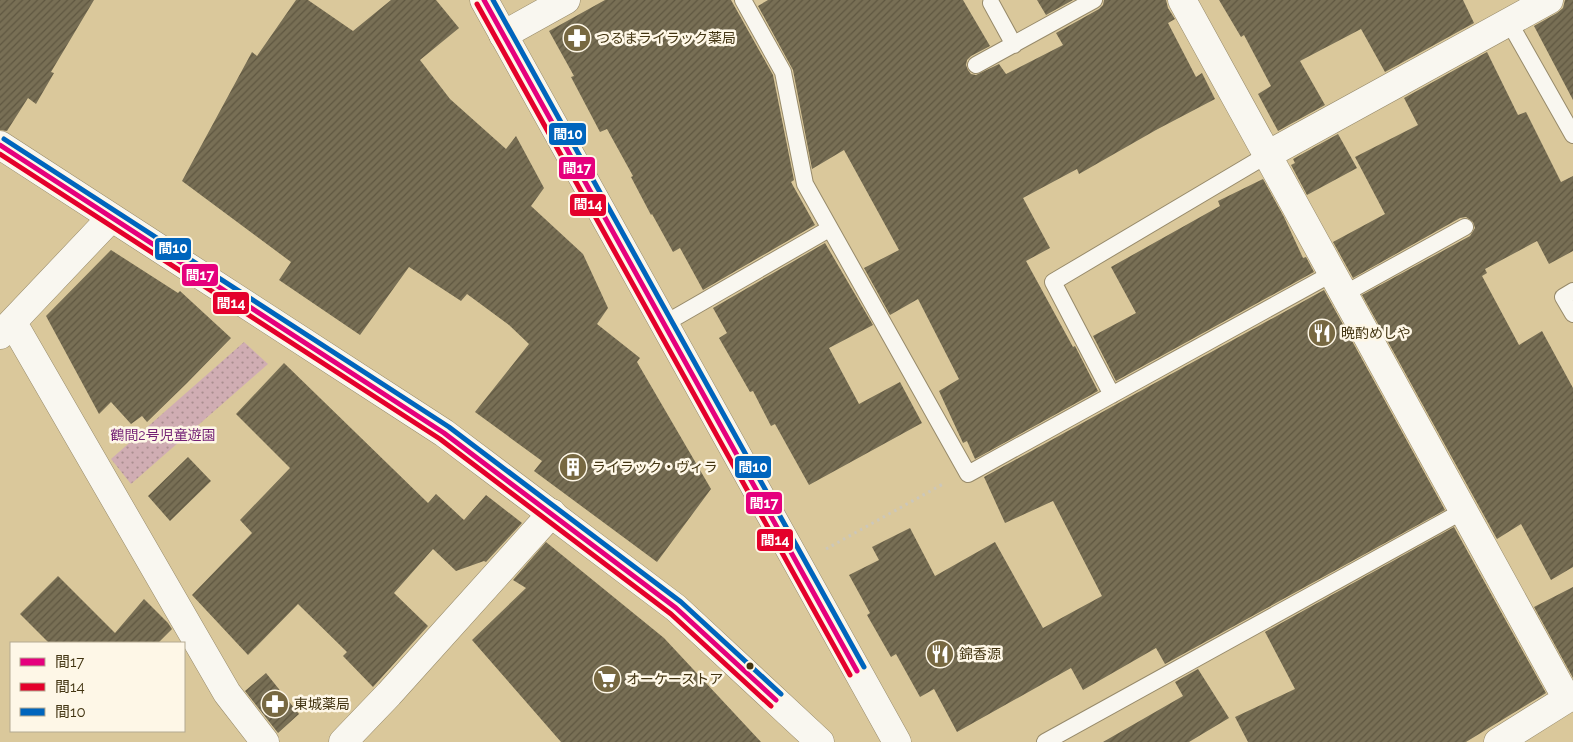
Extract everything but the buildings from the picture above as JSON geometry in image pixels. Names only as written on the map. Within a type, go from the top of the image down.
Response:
[{"type":"street","points":[[484,0],[897,742]]},
{"type":"street","points":[[503,35],[566,0]]},
{"type":"street","points":[[1182,0],[1463,511],[1570,697],[1498,742]]},
{"type":"street","points":[[1267,155],[1549,0]]},
{"type":"street","points":[[0,145],[444,433],[676,608],[820,742]]},
{"type":"street","points":[[111,218],[7,329],[227,693],[265,742]]},
{"type":"street","points":[[344,742],[552,513]]},
{"type":"lane","points":[[743,0],[783,72],[806,184],[829,229],[968,474],[1112,394],[1339,284],[1465,227]]},
{"type":"lane","points":[[976,65],[1094,0]]},
{"type":"lane","points":[[991,3],[1014,45]]},
{"type":"lane","points":[[1508,22],[1573,136]]},
{"type":"lane","points":[[1112,394],[1053,282],[1267,155]]},
{"type":"lane","points":[[664,324],[829,229]]},
{"type":"lane","points":[[1573,291],[1563,297],[1573,314]]},
{"type":"lane","points":[[1045,742],[1463,511]]},
{"type":"path","points":[[821,551],[960,475],[968,474]]},
{"type":"green space","name":"鶴間2号児童遊園","points":[[244,342],[268,364],[131,484],[111,459]]},
{"type":"transit line","name":"間17","points":[[484,0],[857,671]]},
{"type":"transit line","name":"間10","points":[[493,0],[864,667]]},
{"type":"transit line","name":"間14","points":[[477,4],[850,675]]},
{"type":"transit line","name":"間10","points":[[4,139],[449,427],[681,602],[781,694]]},
{"type":"transit line","name":"間17","points":[[0,145],[444,433],[676,608],[776,700]]},
{"type":"transit line","name":"間14","points":[[0,154],[440,439],[671,614],[771,706]]},
{"type":"place","name":"つるまライラック薬局","points":[[577,38]]},
{"type":"place","name":"晩酌めしや","points":[[1322,333]]},
{"type":"place","name":"ライラック・ヴィラ","points":[[573,467]]},
{"type":"place","name":"錦香源","points":[[940,654]]},
{"type":"place","name":"オーケーストア","points":[[607,679]]},
{"type":"place","name":"東城薬局","points":[[275,704]]}]
